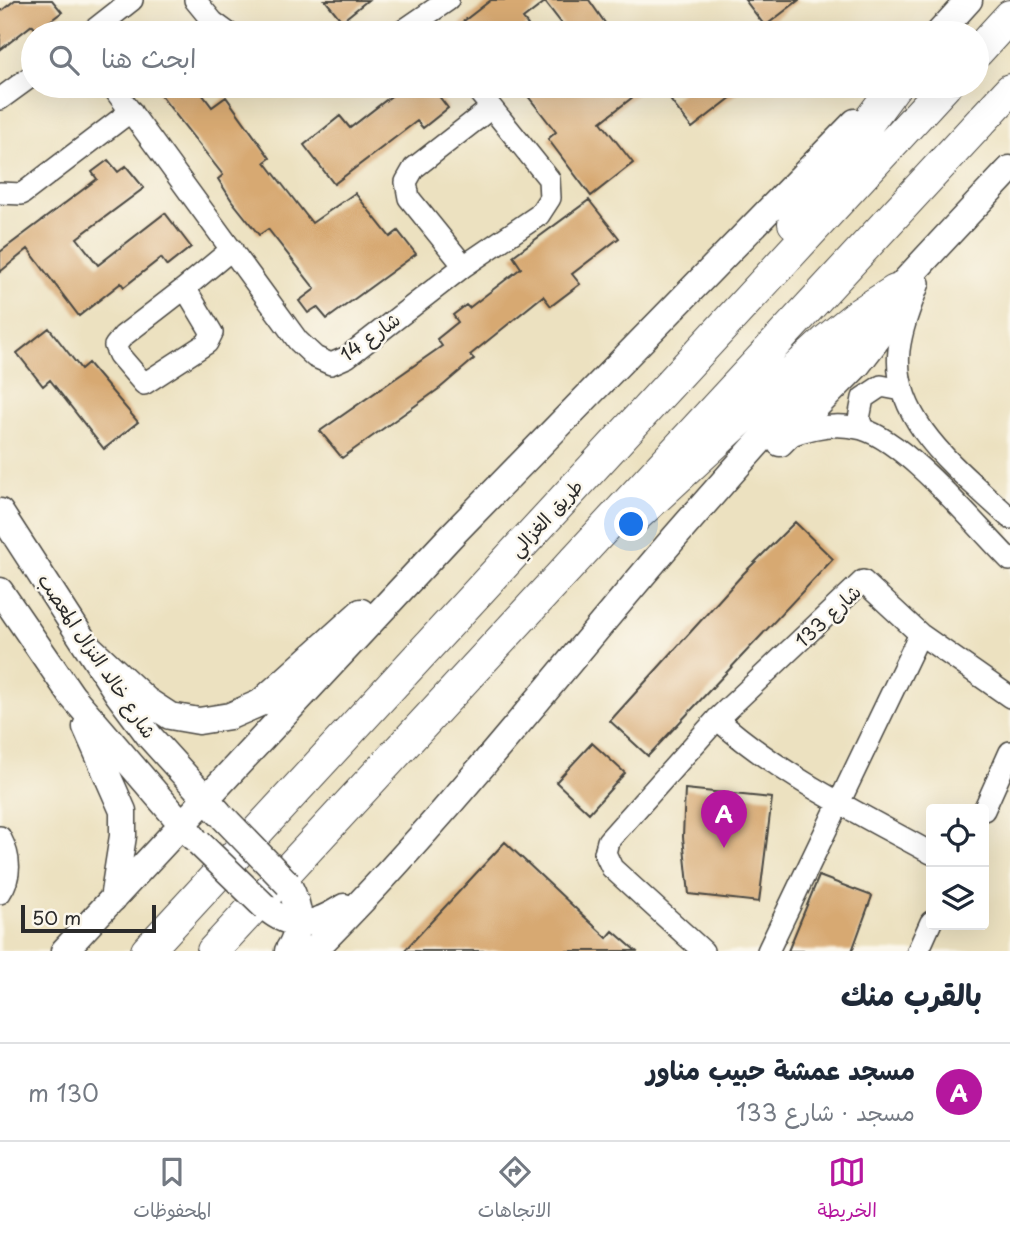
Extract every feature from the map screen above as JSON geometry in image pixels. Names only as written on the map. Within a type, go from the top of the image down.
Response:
[{"type":"highway","points":[[989,39],[1010,16]]},
{"type":"highway","points":[[213,951],[1010,90]]},
{"type":"highway","points":[[669,383],[792,227],[884,98]]},
{"type":"highway","name":"طريق الغزالي","points":[[147,951],[934,98]]},
{"type":"highway","points":[[523,614],[684,475],[827,340],[859,314],[907,287]]},
{"type":"main road","points":[[950,21],[969,0]]},
{"type":"main road","points":[[64,951],[113,899],[216,809],[451,536],[881,98]]},
{"type":"main road","points":[[677,536],[787,437],[858,364],[907,287],[950,231],[1010,169]]},
{"type":"main road","points":[[313,951],[385,878],[677,536],[907,287]]},
{"type":"main road","name":"شارع خالد النزال المعصب","points":[[0,512],[150,737],[288,884],[300,911],[300,925],[275,916],[190,834],[72,696],[0,591]]},
{"type":"main road","points":[[90,648],[148,701],[170,716],[199,721],[230,716],[260,703],[306,658],[451,536]]},
{"type":"main road","points":[[72,696],[123,811],[124,836],[113,899]]},
{"type":"main road","points":[[288,951],[300,925],[328,918],[385,878]]},
{"type":"street","points":[[105,21],[132,0]]},
{"type":"street","points":[[195,0],[212,21]]},
{"type":"street","points":[[433,21],[448,0]]},
{"type":"street","points":[[0,99],[21,84]]},
{"type":"street","name":"شارع 14","points":[[121,98],[298,341],[315,357],[331,364],[348,357],[464,266],[539,215],[550,198],[549,179],[483,98]]},
{"type":"street","points":[[464,266],[409,198],[406,183],[414,168],[491,108]]},
{"type":"street","points":[[0,193],[22,194],[131,111]]},
{"type":"street","points":[[185,288],[212,333],[206,343],[144,384],[118,355],[115,346],[232,249]]},
{"type":"street","points":[[907,287],[899,371],[902,390],[926,435],[1010,518]]},
{"type":"street","points":[[863,429],[859,419],[863,398],[881,386],[902,390]]},
{"type":"street","points":[[787,437],[824,426],[863,429],[905,456],[1010,560]]},
{"type":"street","name":"شارع 133","points":[[703,951],[612,868],[605,853],[608,841],[717,719],[863,581],[920,634],[1010,697]]},
{"type":"street","points":[[768,951],[920,634]]},
{"type":"street","points":[[717,719],[745,744],[840,804],[926,850]]},
{"type":"street","points":[[987,804],[1010,752]]},
{"type":"street","points":[[0,836],[9,867],[7,883],[0,893]]},
{"type":"street","points":[[918,951],[927,930]]},
{"type":"building","points":[[15,0],[52,0],[62,12],[50,21],[21,21],[21,34],[0,50],[0,12]]},
{"type":"building","points":[[325,0],[368,0],[342,21]]},
{"type":"building","points":[[491,0],[589,0],[604,21],[560,21],[545,2],[523,19],[525,21],[464,21]]},
{"type":"building","points":[[745,0],[799,0],[772,21],[761,21]]},
{"type":"building","points":[[163,98],[205,98],[212,107],[227,98],[270,158],[265,162],[312,223],[355,193],[390,237],[398,231],[416,254],[327,319],[317,307],[308,313],[299,301],[315,289],[268,229],[259,235],[218,179],[223,175]]},
{"type":"building","points":[[389,98],[440,98],[448,108],[423,128],[417,121],[334,184],[304,145],[340,116],[350,128]]},
{"type":"building","points":[[529,98],[632,98],[601,122],[633,163],[591,196],[548,139],[556,132]]},
{"type":"building","points":[[675,98],[731,98],[692,128],[671,101]]},
{"type":"building","points":[[108,160],[118,172],[126,166],[144,188],[77,238],[98,265],[165,213],[191,247],[167,266],[161,258],[124,287],[121,283],[79,316],[28,249],[0,272],[0,252],[97,179],[92,172]]},
{"type":"building","points":[[589,200],[619,238],[572,274],[580,284],[551,306],[543,296],[470,355],[474,359],[440,388],[342,458],[320,431],[442,346],[437,339],[458,322],[453,315],[466,305],[469,308],[521,268],[513,256]]},
{"type":"building","points":[[49,328],[81,369],[88,363],[138,422],[104,449],[50,380],[43,386],[17,353]]},
{"type":"building","points":[[795,522],[833,559],[648,756],[610,721],[743,574]]},
{"type":"building","points":[[592,743],[625,773],[589,813],[556,782]]},
{"type":"building","points":[[685,789],[772,798],[759,902],[689,894],[683,837]]},
{"type":"building","points":[[505,842],[607,938],[613,931],[636,951],[404,951]]},
{"type":"building","points":[[819,876],[872,896],[852,951],[788,951]]},
{"type":"place","name":"مسجد عمشة حبيب مناور","points":[[724,848]]}]
